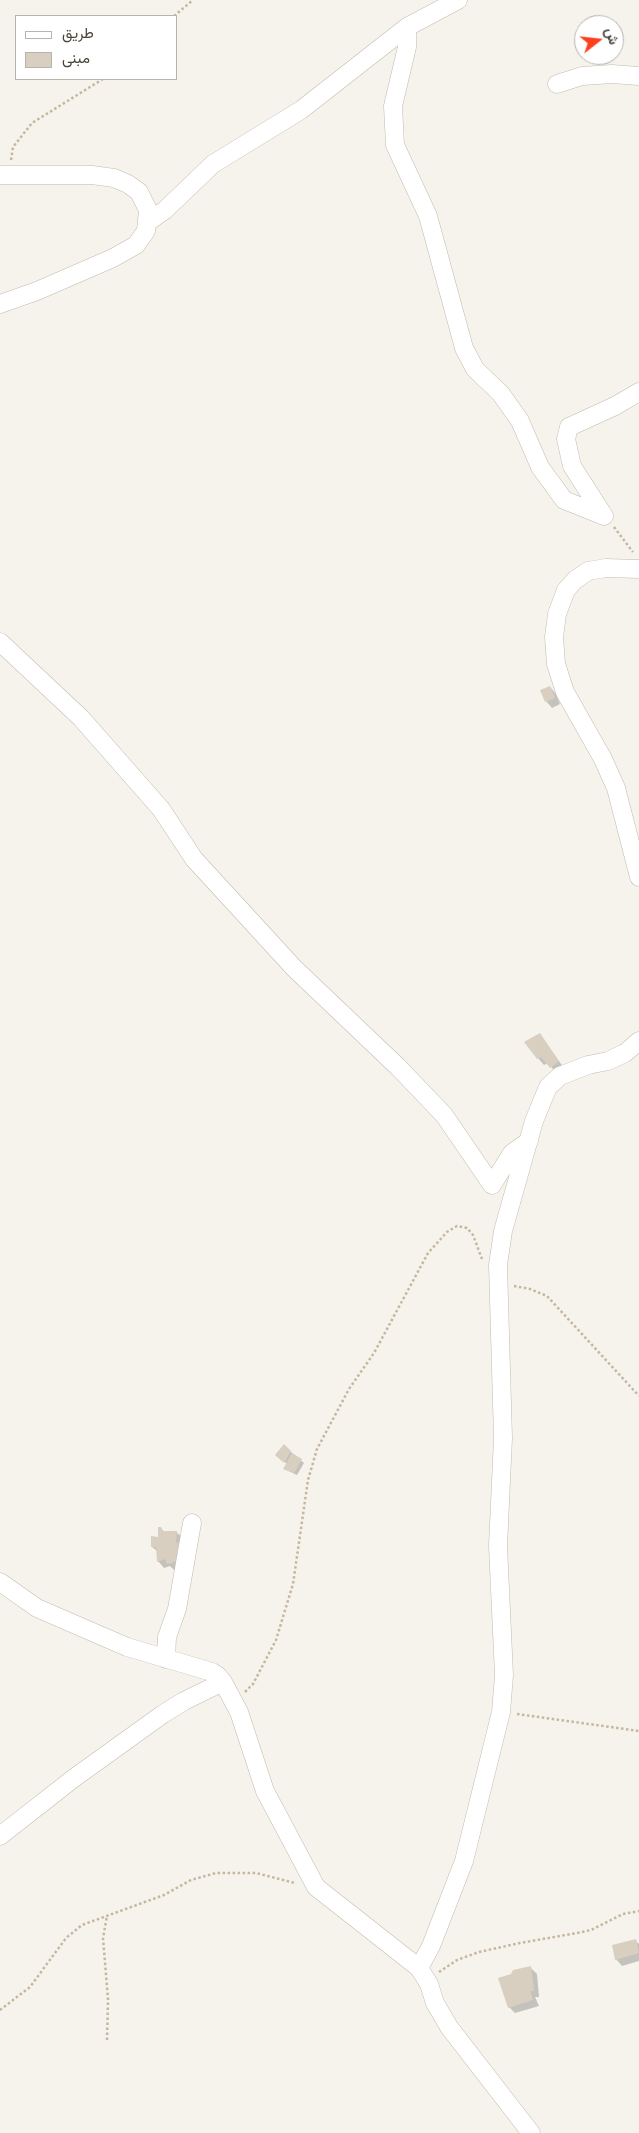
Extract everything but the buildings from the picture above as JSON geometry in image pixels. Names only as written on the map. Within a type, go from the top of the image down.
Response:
[{"type":"street","points":[[148,222],[165,210],[213,164],[301,110],[407,27],[458,0]]},
{"type":"street","points":[[407,27],[407,47],[393,106],[395,145],[428,216],[464,348],[475,368],[500,394],[520,421],[540,467],[564,500],[604,516]]},
{"type":"street","points":[[557,84],[582,76],[612,74],[639,76]]},
{"type":"street","points":[[0,304],[37,291],[113,258],[136,245],[146,231],[148,222],[148,210],[139,192],[128,184],[114,178],[92,175],[4,174]]},
{"type":"street","points":[[604,516],[572,466],[566,439],[569,427],[615,406],[639,392]]},
{"type":"street","points":[[637,562],[588,571],[574,580],[566,590],[557,614],[554,638],[556,664],[565,692],[603,759],[616,788],[639,876]]},
{"type":"street","points":[[0,642],[81,718],[161,809],[194,860],[294,968],[398,1067],[444,1116],[492,1186],[512,1154],[529,1141]]},
{"type":"street","points":[[419,1968],[431,1946],[464,1861],[501,1712],[504,1675],[498,1546],[502,1446],[498,1265],[503,1231],[544,1095],[553,1081],[571,1071],[608,1061],[625,1052],[639,1041]]},
{"type":"street","points":[[166,1659],[167,1637],[177,1609],[192,1523]]},
{"type":"street","points":[[0,1582],[38,1608],[127,1647],[212,1672],[223,1682],[235,1702],[265,1791],[316,1887],[419,1968],[429,1984],[435,2003],[449,2027],[531,2133]]},
{"type":"street","points":[[0,1836],[74,1778],[163,1714],[184,1701],[223,1682]]},
{"type":"path","points":[[175,15],[193,0]]},
{"type":"path","points":[[4,174],[13,147],[32,123],[101,80]]},
{"type":"path","points":[[604,516],[637,562]]},
{"type":"path","points":[[235,1702],[253,1684],[276,1640],[293,1584],[308,1480],[317,1449],[349,1388],[374,1353],[428,1253],[447,1232],[458,1226],[467,1228],[473,1235],[483,1261]]},
{"type":"path","points":[[499,1284],[530,1289],[547,1296],[639,1396]]},
{"type":"path","points":[[501,1712],[559,1718],[639,1731]]},
{"type":"path","points":[[0,2010],[30,1987],[66,1938],[82,1925],[164,1895],[191,1880],[216,1873],[256,1873],[316,1887]]},
{"type":"path","points":[[429,1984],[441,1970],[457,1960],[499,1947],[591,1930],[624,1914],[639,1911]]},
{"type":"path","points":[[107,1916],[103,1938],[108,1999],[107,2040]]}]
